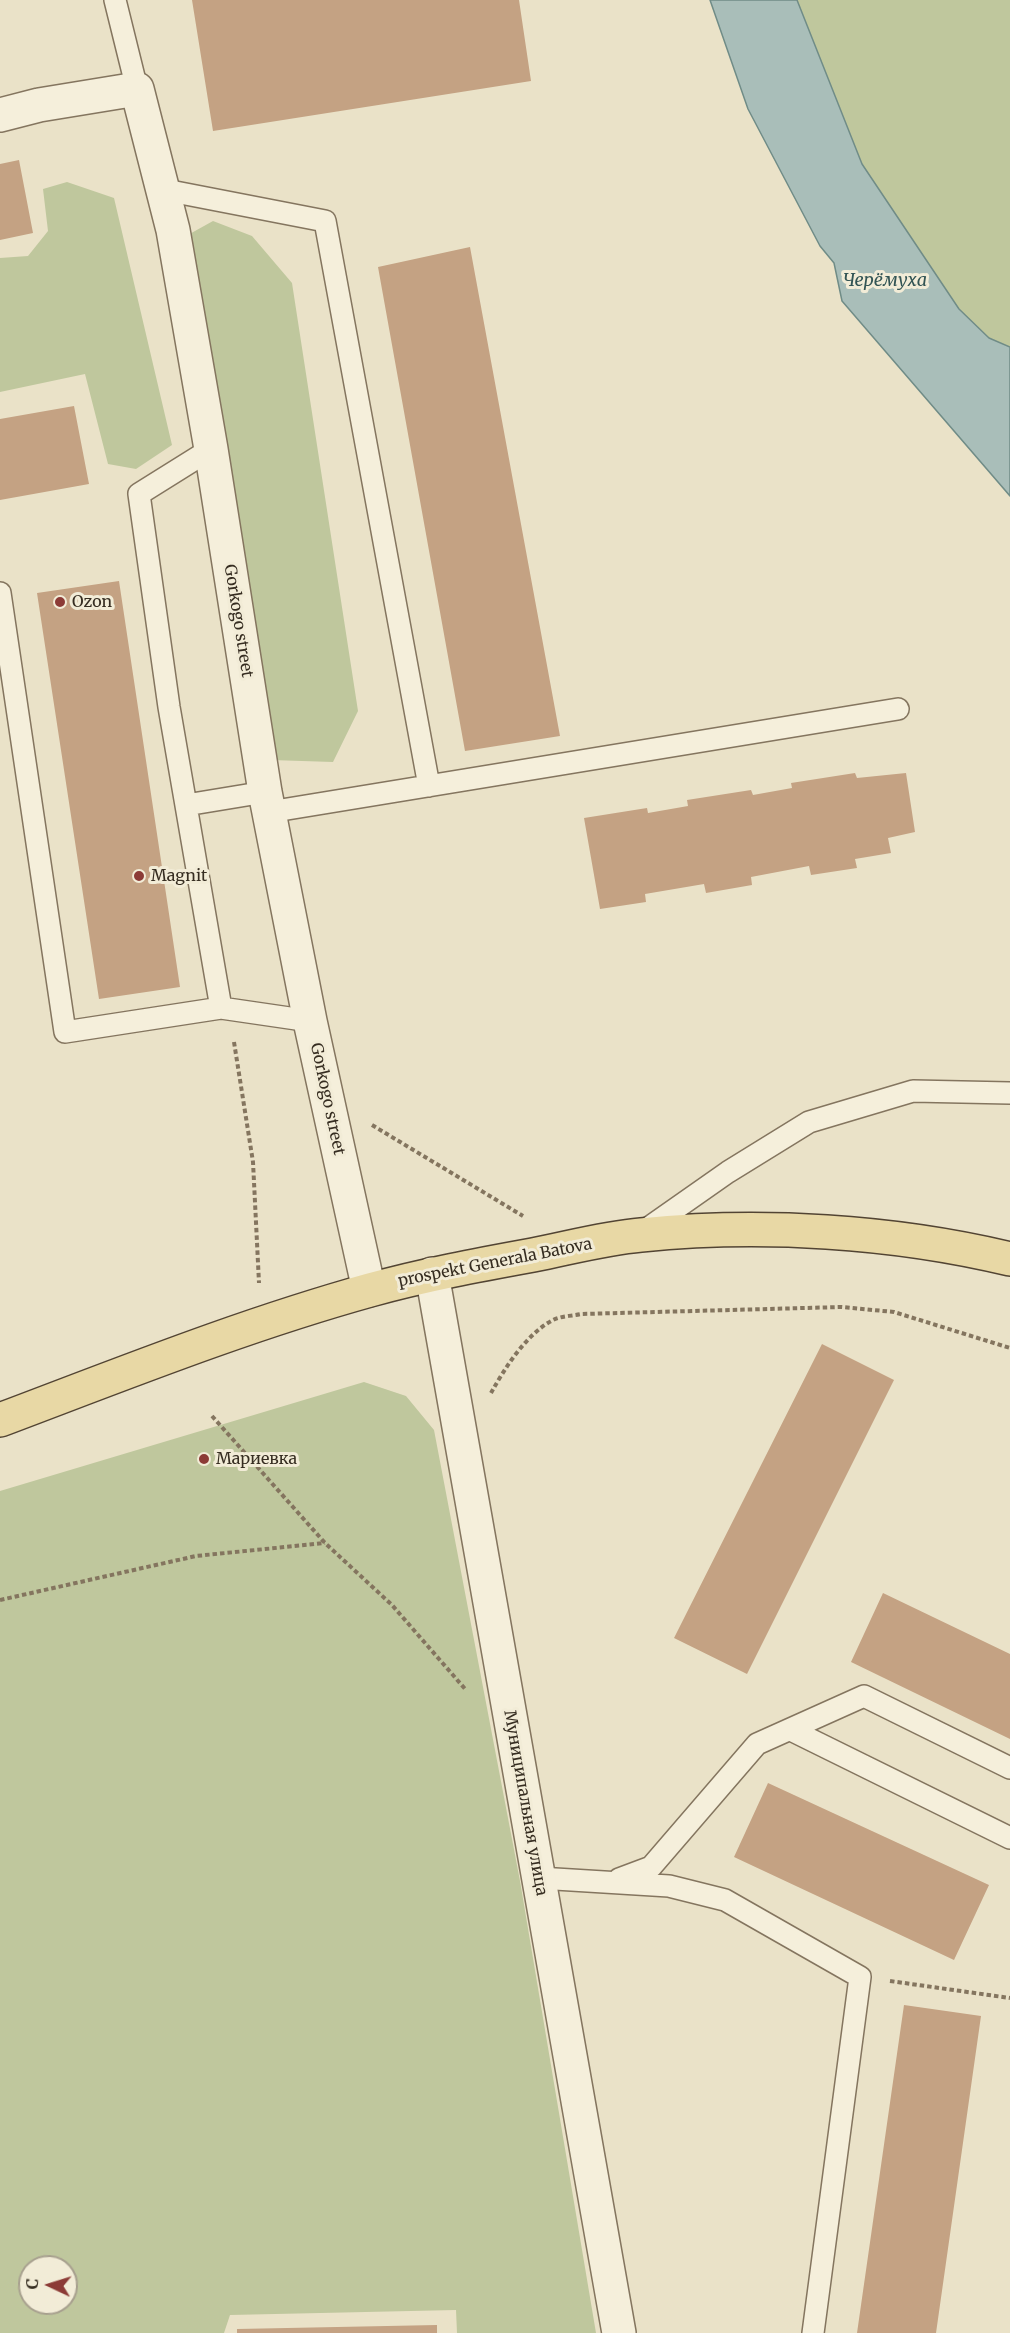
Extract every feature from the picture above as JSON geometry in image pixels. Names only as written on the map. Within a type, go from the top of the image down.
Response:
[{"type":"main road","name":"prospekt Generala Batova","points":[[0,1420],[265,1323],[369,1290],[432,1274],[639,1235],[723,1229],[893,1237],[1010,1258]]},
{"type":"street","points":[[0,115],[48,103],[137,89]]},
{"type":"street","name":"Gorkogo street","points":[[137,89],[165,190],[211,449],[267,802],[310,1021],[369,1290]]},
{"type":"street","name":"Муниципальная улица","points":[[432,1274],[619,2333]]},
{"type":"lane","points":[[115,0],[137,89]]},
{"type":"lane","points":[[165,190],[325,220],[429,786]]},
{"type":"lane","points":[[211,449],[139,494],[186,805],[225,1009]]},
{"type":"lane","points":[[0,593],[65,1032],[225,1009],[310,1021]]},
{"type":"lane","points":[[186,805],[267,802],[429,786],[898,709]]},
{"type":"lane","points":[[639,1235],[728,1172],[809,1122],[913,1091],[1010,1093]]},
{"type":"lane","points":[[610,1882],[651,1867],[757,1744],[864,1696],[1010,1768]]},
{"type":"lane","points":[[791,1730],[1010,1838]]},
{"type":"lane","points":[[539,1878],[669,1886],[725,1900],[860,1977],[813,2333]]},
{"type":"path","points":[[225,1009],[253,1162],[261,1283],[251,1287]]},
{"type":"path","points":[[326,1097],[523,1216]]},
{"type":"path","points":[[490,1394],[501,1375],[537,1333],[553,1320],[581,1314],[842,1307],[894,1312],[1010,1348]]},
{"type":"path","points":[[212,1416],[325,1543],[392,1605],[469,1694]]},
{"type":"path","points":[[0,1600],[196,1556],[325,1543]]},
{"type":"path","points":[[860,1977],[1010,1998]]},
{"type":"green space","points":[[797,0],[1010,0],[1010,347],[989,338],[959,309],[862,164]]},
{"type":"green space","points":[[67,182],[114,198],[172,445],[136,469],[108,464],[85,374],[0,392],[0,258],[28,256],[48,231],[43,189]]},
{"type":"green space","points":[[213,221],[252,236],[292,283],[358,711],[333,762],[271,760],[186,236]]},
{"type":"green space","points":[[364,1382],[406,1396],[434,1430],[520,1881],[596,2333],[457,2333],[456,2310],[230,2315],[224,2333],[0,2333],[0,1491]]},
{"type":"water","name":"Черёмуха","points":[[710,0],[797,0],[862,164],[959,309],[989,338],[1010,347],[1010,496],[842,301],[834,263],[820,246],[748,109]]},
{"type":"building","points":[[192,0],[519,0],[531,81],[213,131]]},
{"type":"building","points":[[19,160],[33,233],[0,240],[0,164]]},
{"type":"building","points":[[470,247],[560,736],[465,751],[378,267]]},
{"type":"building","points":[[74,406],[89,484],[0,500],[0,419]]},
{"type":"building","points":[[119,581],[180,987],[99,999],[37,593]]},
{"type":"building","points":[[855,773],[857,778],[906,773],[915,832],[888,838],[891,853],[855,859],[857,868],[811,875],[809,866],[751,877],[752,885],[706,893],[704,884],[645,894],[646,902],[600,909],[584,818],[647,808],[648,813],[688,806],[687,800],[751,790],[753,795],[792,788],[791,783]]},
{"type":"building","points":[[822,1344],[894,1380],[747,1674],[674,1638]]},
{"type":"building","points":[[883,1593],[1010,1654],[1010,1739],[851,1662]]},
{"type":"building","points":[[768,1783],[989,1885],[954,1960],[734,1857]]},
{"type":"building","points":[[904,2005],[981,2016],[936,2333],[857,2333]]},
{"type":"building","points":[[437,2325],[437,2333],[237,2333],[237,2329]]},
{"type":"place","name":"Ozon","points":[[60,602]]},
{"type":"place","name":"Magnit","points":[[139,876]]},
{"type":"place","name":"Мариевка","points":[[204,1459]]}]
